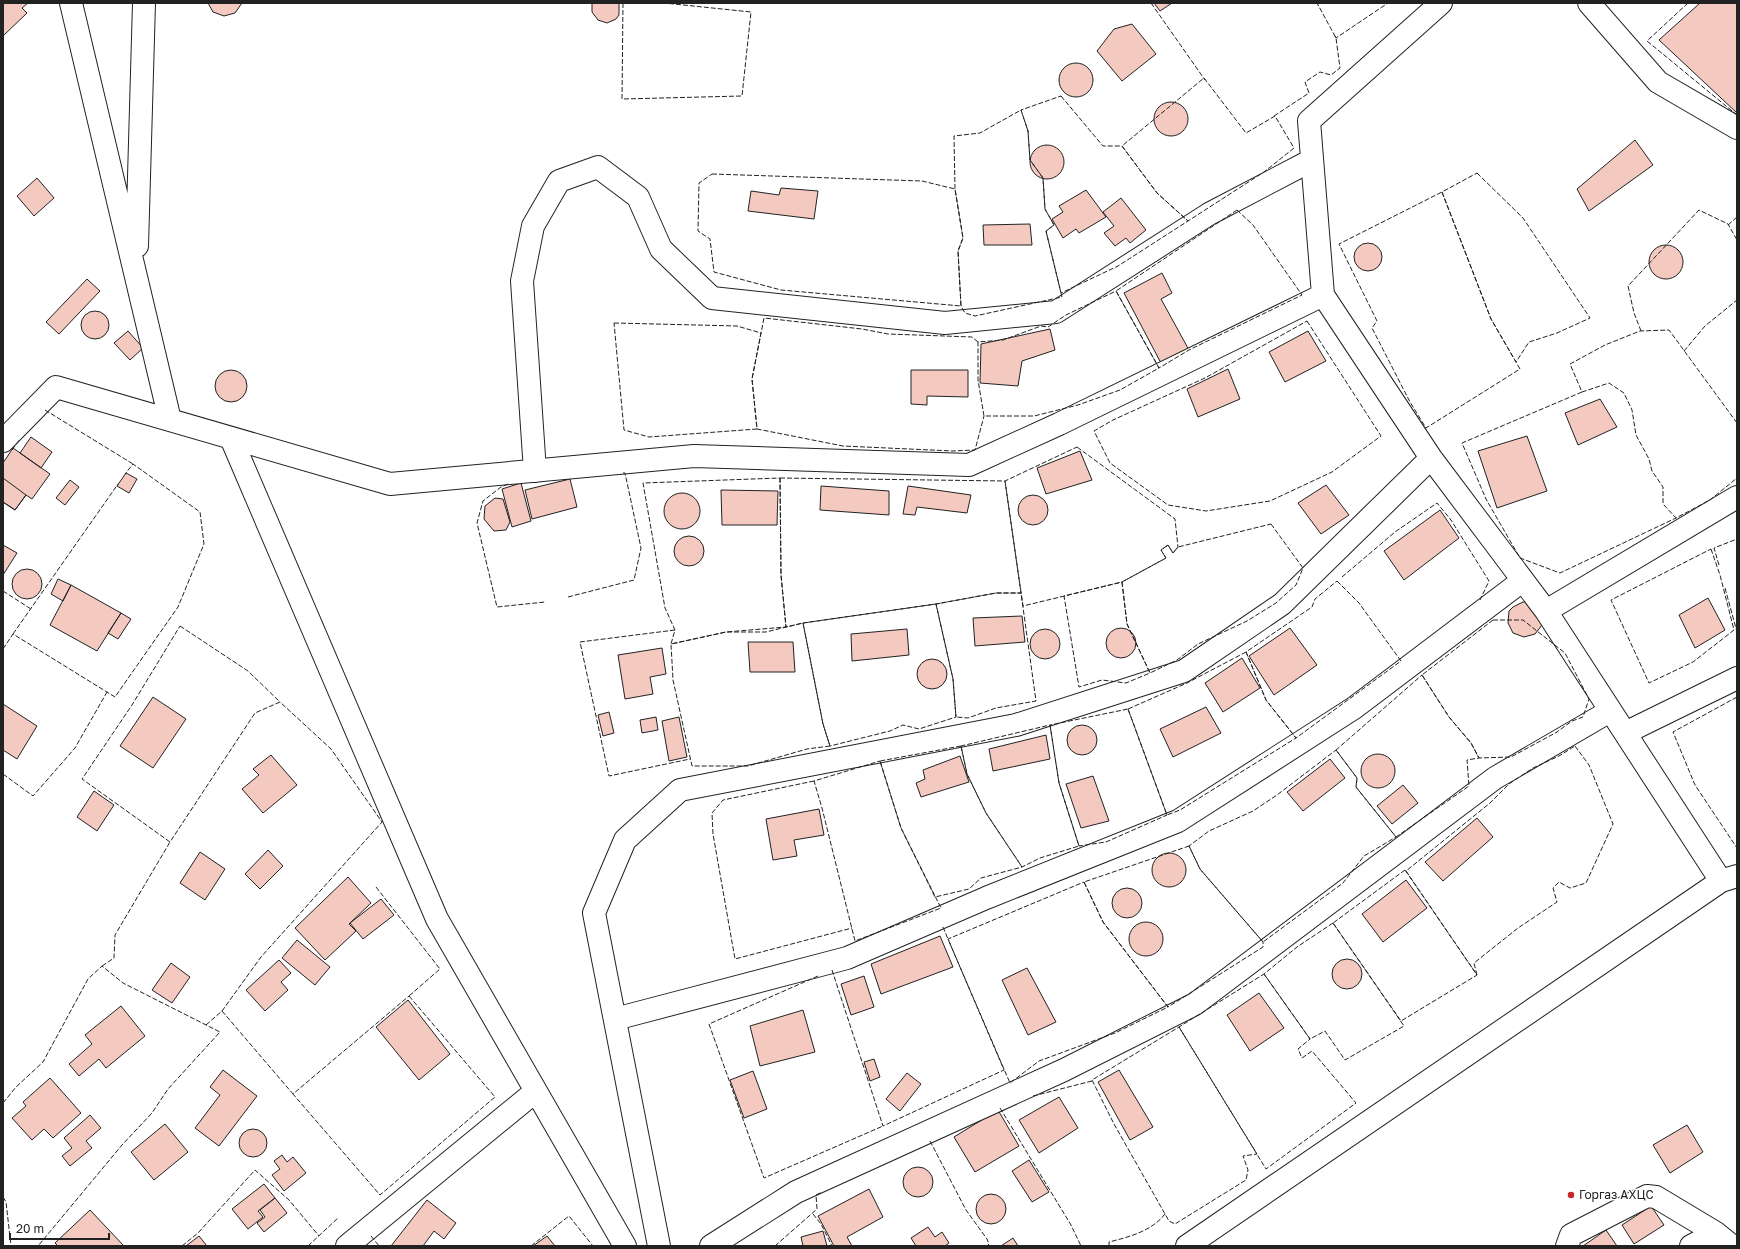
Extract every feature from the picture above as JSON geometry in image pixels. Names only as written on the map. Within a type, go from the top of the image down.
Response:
[{"type":"street","points":[[71,3],[170,420]]},
{"type":"street","points":[[136,276],[144,3]]},
{"type":"street","points":[[1188,1246],[1729,879],[1625,733],[1546,611],[1431,458],[1323,295],[1309,121],[1441,3]]},
{"type":"street","points":[[1589,3],[1658,82],[1737,128]]},
{"type":"street","points":[[535,471],[522,282],[533,226],[559,181],[598,167],[638,197],[661,249],[712,298],[945,323],[1056,312],[1209,214],[1312,160]]},
{"type":"street","points":[[3,441],[56,387],[390,484],[694,456],[969,465],[1059,424],[1323,295]]},
{"type":"street","points":[[231,438],[437,919],[625,1246]]},
{"type":"street","points":[[659,1246],[594,914],[625,840],[680,790],[1016,725],[1184,671],[1282,604],[1431,458]]},
{"type":"street","points":[[1546,611],[1737,497]]},
{"type":"street","points":[[615,1019],[847,958],[986,898],[1178,820],[1354,708],[1522,581]]},
{"type":"street","points":[[1625,733],[1737,678]]},
{"type":"street","points":[[711,1246],[796,1192],[1064,1070],[1196,1004],[1495,778],[1610,711]]},
{"type":"street","points":[[347,1246],[536,1091]]},
{"type":"street","points":[[1567,1246],[1571,1235],[1647,1196],[1656,1197],[1724,1240]]},
{"type":"street","points":[[1691,1246],[1724,1240]]},
{"type":"building","points":[[3,3],[28,3],[22,8],[27,13],[3,36]]},
{"type":"building","points":[[208,3],[242,3],[235,13],[224,16],[213,12]]},
{"type":"building","points":[[592,3],[619,3],[619,15],[616,19],[607,23],[598,20],[592,12]]},
{"type":"building","points":[[1154,3],[1172,3],[1160,11]]},
{"type":"building","points":[[1700,3],[1737,3],[1737,113],[1659,40]]},
{"type":"building","points":[[1132,24],[1156,54],[1122,81],[1097,51],[1114,29]]},
{"type":"building","points":[[1073,63],[1079,63],[1083,64],[1090,70],[1093,80],[1092,87],[1086,94],[1079,97],[1073,97],[1069,96],[1062,90],[1059,83],[1059,77],[1060,73],[1066,66]]},
{"type":"building","points":[[1174,102],[1181,104],[1186,109],[1188,119],[1186,129],[1181,134],[1168,136],[1161,134],[1156,129],[1154,116],[1156,109],[1161,104]]},
{"type":"building","points":[[1635,140],[1653,165],[1589,211],[1577,189]]},
{"type":"building","points":[[1044,145],[1050,145],[1054,146],[1061,152],[1064,162],[1063,169],[1057,176],[1050,179],[1044,179],[1040,178],[1033,172],[1030,165],[1030,159],[1031,155],[1037,148]]},
{"type":"building","points":[[37,178],[54,198],[34,216],[17,196]]},
{"type":"building","points":[[781,188],[818,191],[814,219],[748,211],[751,191],[779,195]]},
{"type":"building","points":[[1086,190],[1106,217],[1079,233],[1076,229],[1063,238],[1052,219],[1063,212],[1059,206]]},
{"type":"building","points":[[1121,198],[1146,230],[1130,243],[1126,238],[1115,246],[1104,233],[1114,226],[1103,212]]},
{"type":"building","points":[[1030,224],[1032,245],[984,245],[983,225]]},
{"type":"building","points":[[1368,243],[1374,244],[1378,247],[1381,251],[1381,263],[1378,267],[1374,270],[1368,271],[1362,270],[1358,267],[1355,263],[1354,257],[1355,251],[1358,247],[1362,244]]},
{"type":"building","points":[[1669,245],[1676,247],[1681,252],[1683,262],[1681,272],[1676,277],[1663,279],[1656,277],[1651,272],[1649,259],[1651,252],[1656,247]]},
{"type":"building","points":[[1162,273],[1172,293],[1161,299],[1189,350],[1162,365],[1124,293]]},
{"type":"building","points":[[87,279],[100,291],[59,334],[46,322]]},
{"type":"building","points":[[95,311],[101,312],[105,315],[108,319],[108,331],[105,335],[101,338],[95,339],[89,338],[85,335],[82,331],[81,325],[82,319],[85,315],[89,312]]},
{"type":"building","points":[[1050,329],[1055,350],[1022,361],[1018,386],[980,383],[981,344]]},
{"type":"building","points":[[128,331],[143,348],[130,360],[114,343]]},
{"type":"building","points":[[1308,331],[1326,361],[1285,382],[1269,352]]},
{"type":"building","points":[[1228,369],[1240,399],[1198,417],[1187,389]]},
{"type":"building","points":[[228,370],[234,370],[244,377],[247,386],[246,392],[240,399],[234,402],[228,402],[218,395],[215,389],[215,383],[222,373]]},
{"type":"building","points":[[911,370],[968,370],[968,397],[927,396],[927,405],[911,404]]},
{"type":"building","points":[[1600,399],[1617,427],[1578,445],[1565,413]]},
{"type":"building","points":[[1527,436],[1547,491],[1497,508],[1478,451]]},
{"type":"building","points":[[31,437],[52,452],[41,468],[20,453]]},
{"type":"building","points":[[13,448],[50,474],[32,499],[26,495],[15,510],[3,502],[3,463]]},
{"type":"building","points":[[1080,451],[1092,480],[1046,494],[1037,468]]},
{"type":"building","points":[[126,473],[137,479],[129,493],[117,486]]},
{"type":"building","points":[[3,478],[26,495],[15,510],[3,502]]},
{"type":"building","points":[[570,479],[577,507],[532,519],[525,490]]},
{"type":"building","points":[[70,480],[79,487],[65,505],[56,498]]},
{"type":"building","points":[[521,483],[531,521],[512,527],[502,489]]},
{"type":"building","points":[[1326,485],[1349,515],[1321,534],[1298,503]]},
{"type":"building","points":[[821,486],[889,491],[889,515],[820,510]]},
{"type":"building","points":[[908,486],[971,495],[967,513],[917,507],[915,515],[903,514]]},
{"type":"building","points":[[721,490],[778,491],[777,525],[722,525]]},
{"type":"building","points":[[682,493],[692,496],[697,501],[700,511],[697,521],[692,526],[682,529],[672,526],[667,521],[664,511],[667,501],[672,496]]},
{"type":"building","points":[[1033,495],[1043,500],[1048,510],[1043,520],[1033,525],[1023,520],[1018,510],[1023,500]]},
{"type":"building","points":[[495,498],[503,499],[510,522],[506,530],[494,531],[484,519],[485,506]]},
{"type":"building","points":[[1440,510],[1459,538],[1404,580],[1384,551]]},
{"type":"building","points":[[689,536],[699,541],[704,551],[699,561],[689,566],[679,561],[674,551],[679,541]]},
{"type":"building","points":[[3,545],[17,553],[3,575]]},
{"type":"building","points":[[27,569],[37,574],[42,584],[37,594],[27,599],[17,594],[12,584],[17,574]]},
{"type":"building","points":[[58,579],[71,585],[63,601],[51,594]]},
{"type":"building","points":[[71,585],[121,613],[97,651],[50,625]]},
{"type":"building","points":[[1708,598],[1725,630],[1695,648],[1679,615]]},
{"type":"building","points":[[1523,602],[1529,602],[1543,619],[1542,625],[1535,634],[1524,637],[1513,633],[1508,623],[1509,611],[1513,607]]},
{"type":"building","points":[[121,613],[131,619],[118,639],[108,633]]},
{"type":"building","points":[[1022,616],[1025,642],[975,646],[973,618]]},
{"type":"building","points":[[1121,628],[1131,633],[1136,643],[1131,653],[1121,658],[1111,653],[1106,643],[1111,633]]},
{"type":"building","points":[[1290,628],[1317,665],[1274,695],[1249,656]]},
{"type":"building","points":[[907,629],[909,655],[852,661],[851,634]]},
{"type":"building","points":[[1045,629],[1055,634],[1060,644],[1055,654],[1045,659],[1035,654],[1030,644],[1035,634]]},
{"type":"building","points":[[748,642],[793,642],[795,672],[750,672]]},
{"type":"building","points":[[662,648],[666,674],[650,677],[653,694],[625,699],[618,655]]},
{"type":"building","points":[[1242,658],[1260,688],[1223,712],[1205,683]]},
{"type":"building","points":[[932,659],[942,664],[947,674],[942,684],[932,689],[922,684],[917,674],[922,664]]},
{"type":"building","points":[[153,697],[186,719],[153,768],[120,746]]},
{"type":"building","points":[[3,704],[37,726],[17,759],[3,750]]},
{"type":"building","points":[[1206,707],[1221,733],[1173,757],[1160,729]]},
{"type":"building","points":[[609,712],[614,733],[603,736],[598,715]]},
{"type":"building","points":[[656,717],[658,730],[642,733],[640,720]]},
{"type":"building","points":[[679,717],[687,757],[669,761],[662,721]]},
{"type":"building","points":[[1082,725],[1092,730],[1097,740],[1092,750],[1082,755],[1072,750],[1067,740],[1072,730]]},
{"type":"building","points":[[1046,735],[1050,759],[993,771],[989,749]]},
{"type":"building","points":[[1381,754],[1388,756],[1393,761],[1395,771],[1393,781],[1388,786],[1375,788],[1368,786],[1363,781],[1361,768],[1363,761],[1368,756]]},
{"type":"building","points":[[271,755],[297,785],[263,813],[242,789],[259,775],[253,769]]},
{"type":"building","points":[[960,756],[969,782],[921,797],[916,783],[925,779],[923,770]]},
{"type":"building","points":[[1330,759],[1345,778],[1303,811],[1287,792]]},
{"type":"building","points":[[1093,776],[1109,821],[1081,828],[1066,784]]},
{"type":"building","points":[[1403,785],[1418,803],[1392,824],[1377,806]]},
{"type":"building","points":[[94,791],[114,805],[97,831],[77,817]]},
{"type":"building","points":[[819,809],[824,835],[794,840],[797,856],[773,860],[766,819]]},
{"type":"building","points":[[1477,818],[1493,837],[1443,881],[1425,862]]},
{"type":"building","points":[[268,850],[283,866],[260,889],[245,874]]},
{"type":"building","points":[[200,852],[225,869],[205,900],[180,883]]},
{"type":"building","points":[[1172,853],[1179,855],[1184,860],[1186,870],[1184,880],[1179,885],[1166,887],[1159,885],[1154,880],[1152,867],[1154,860],[1159,855]]},
{"type":"building","points":[[348,877],[371,903],[349,924],[356,931],[325,960],[295,928]]},
{"type":"building","points":[[1406,880],[1427,908],[1383,942],[1362,914]]},
{"type":"building","points":[[1127,888],[1137,893],[1142,903],[1137,913],[1127,918],[1117,913],[1112,903],[1117,893]]},
{"type":"building","points":[[381,899],[394,915],[363,939],[350,923]]},
{"type":"building","points":[[1149,922],[1156,924],[1161,929],[1163,939],[1161,949],[1156,954],[1143,956],[1136,954],[1131,949],[1129,936],[1131,929],[1136,924]]},
{"type":"building","points":[[940,936],[953,967],[881,994],[871,964]]},
{"type":"building","points":[[297,940],[330,967],[315,985],[282,958]]},
{"type":"building","points":[[1347,959],[1357,964],[1362,974],[1357,984],[1347,989],[1337,984],[1332,974],[1337,964]]},
{"type":"building","points":[[279,960],[291,973],[281,982],[288,990],[265,1011],[246,990]]},
{"type":"building","points":[[171,963],[190,977],[172,1003],[152,990]]},
{"type":"building","points":[[1027,968],[1056,1022],[1028,1035],[1002,980]]},
{"type":"building","points":[[864,976],[874,1007],[851,1015],[841,984]]},
{"type":"building","points":[[1259,993],[1284,1028],[1250,1051],[1227,1015]]},
{"type":"building","points":[[408,1000],[450,1054],[419,1080],[376,1027]]},
{"type":"building","points":[[121,1006],[145,1036],[106,1068],[99,1059],[79,1076],[69,1064],[92,1044],[85,1035]]},
{"type":"building","points":[[803,1010],[815,1052],[760,1066],[750,1026]]},
{"type":"building","points":[[874,1059],[880,1077],[870,1081],[864,1062]]},
{"type":"building","points":[[223,1070],[257,1096],[219,1146],[195,1128],[220,1095],[210,1087]]},
{"type":"building","points":[[1119,1070],[1153,1127],[1130,1140],[1098,1082]]},
{"type":"building","points":[[753,1071],[767,1109],[744,1118],[730,1080]]},
{"type":"building","points":[[907,1073],[921,1084],[900,1111],[886,1099]]},
{"type":"building","points":[[50,1078],[81,1113],[53,1138],[44,1129],[32,1140],[12,1118],[26,1106],[23,1102]]},
{"type":"building","points":[[1059,1097],[1078,1128],[1039,1153],[1019,1120]]},
{"type":"building","points":[[998,1110],[1019,1146],[975,1172],[954,1137]]},
{"type":"building","points":[[90,1115],[101,1128],[86,1141],[92,1148],[70,1166],[62,1156],[72,1148],[64,1138]]},
{"type":"building","points":[[165,1124],[188,1152],[154,1180],[131,1152]]},
{"type":"building","points":[[1687,1125],[1703,1152],[1670,1173],[1653,1145]]},
{"type":"building","points":[[253,1129],[263,1133],[267,1143],[263,1153],[253,1157],[243,1153],[239,1143],[243,1133]]},
{"type":"building","points":[[282,1155],[287,1162],[293,1157],[306,1173],[284,1191],[272,1175],[280,1169],[274,1161]]},
{"type":"building","points":[[1029,1160],[1049,1192],[1032,1202],[1012,1171]]},
{"type":"building","points":[[918,1167],[928,1172],[933,1182],[928,1192],[918,1197],[908,1192],[903,1182],[908,1172]]},
{"type":"building","points":[[264,1184],[275,1198],[258,1211],[263,1217],[248,1229],[232,1209]]},
{"type":"building","points":[[869,1189],[883,1217],[847,1237],[852,1246],[834,1246],[818,1216]]},
{"type":"building","points":[[991,1194],[1001,1199],[1006,1209],[1001,1219],[991,1224],[981,1219],[976,1209],[981,1199]]},
{"type":"building","points":[[275,1198],[287,1213],[264,1232],[257,1223],[265,1217],[260,1210]]},
{"type":"building","points":[[427,1200],[456,1223],[444,1239],[434,1231],[423,1246],[391,1246]]},
{"type":"building","points":[[1651,1206],[1664,1225],[1634,1244],[1622,1225]]},
{"type":"building","points":[[90,1210],[124,1246],[58,1246],[55,1243]]},
{"type":"building","points":[[928,1227],[935,1237],[942,1232],[949,1243],[945,1246],[916,1246],[911,1238]]},
{"type":"building","points":[[1606,1230],[1617,1246],[1583,1246]]},
{"type":"building","points":[[823,1231],[827,1246],[803,1246],[801,1237]]},
{"type":"building","points":[[199,1236],[207,1246],[186,1246]]},
{"type":"building","points":[[547,1236],[555,1246],[533,1246]]},
{"type":"building","points":[[1013,1238],[1018,1246],[1001,1246]]},
{"type":"fence","points":[[623,3],[622,99],[742,96],[751,12],[664,3]]},
{"type":"fence","points":[[1151,3],[1205,80]]},
{"type":"fence","points":[[1274,116],[1309,93],[1305,82],[1320,72],[1331,75],[1340,68],[1336,38],[1317,3]]},
{"type":"fence","points":[[1335,36],[1336,38],[1388,3]]},
{"type":"fence","points":[[1688,3],[1647,41],[1737,115]]},
{"type":"fence","points":[[1204,78],[1246,133],[1275,116],[1294,148],[1264,172],[1188,221],[1157,193],[1122,146],[1204,78]]},
{"type":"fence","points":[[1061,96],[1103,146],[1122,146],[1157,193],[1188,221],[1118,266],[1061,293],[1046,231],[1054,225],[1045,209],[1043,178],[1030,160],[1028,131],[1021,110],[1061,96]]},
{"type":"fence","points":[[1021,110],[1028,131],[1030,160],[1043,178],[1045,209],[1054,225],[1046,231],[1062,297],[975,316],[965,313],[961,306],[958,251],[963,238],[955,189],[954,136],[980,133],[1021,110]]},
{"type":"fence","points":[[1477,173],[1523,218],[1590,318],[1557,333],[1529,342],[1516,362],[1491,319],[1442,192],[1477,173]]},
{"type":"fence","points":[[712,174],[922,181],[955,189],[963,238],[958,251],[961,306],[781,290],[714,272],[710,239],[698,231],[699,183],[712,174]]},
{"type":"fence","points":[[1442,192],[1491,319],[1520,369],[1426,428],[1410,402],[1372,328],[1377,321],[1339,244],[1442,192]]},
{"type":"fence","points":[[1237,210],[1253,225],[1302,295],[1189,350],[1159,368],[1116,291],[1237,210]]},
{"type":"fence","points":[[1641,331],[1634,313],[1628,286],[1699,210],[1728,224],[1737,240]]},
{"type":"fence","points":[[1728,225],[1737,217]]},
{"type":"fence","points":[[1116,291],[1159,368],[1120,390],[1078,405],[1034,416],[984,416],[978,380],[978,342],[1003,340],[1041,326],[1048,327],[1066,315],[1116,291]]},
{"type":"fence","points":[[1684,351],[1705,326],[1737,300]]},
{"type":"fence","points":[[978,342],[972,337],[888,334],[862,329],[764,318],[752,379],[757,429],[843,446],[953,451],[975,450],[984,416]]},
{"type":"fence","points":[[1307,321],[1381,436],[1332,472],[1270,501],[1206,511],[1168,505],[1110,463],[1094,431],[1113,420],[1205,378],[1307,321]]},
{"type":"fence","points":[[614,323],[737,326],[761,333],[752,379],[757,429],[649,437],[624,430],[614,323]]},
{"type":"fence","points":[[1737,423],[1669,330],[1640,331],[1605,345],[1570,364],[1582,392],[1609,383],[1624,393],[1632,410],[1636,435],[1649,459],[1652,471],[1663,487],[1663,504],[1676,518],[1710,500],[1737,478]]},
{"type":"fence","points":[[1582,392],[1462,443],[1486,499],[1520,558],[1560,573],[1676,518]]},
{"type":"fence","points":[[45,410],[133,464]]},
{"type":"fence","points":[[12,450],[20,439]]},
{"type":"fence","points":[[1077,447],[1175,519],[1178,547],[1173,553],[1168,545],[1161,550],[1166,558],[1122,582],[1023,606],[1005,481],[1077,447]]},
{"type":"fence","points":[[3,649],[13,634],[115,697],[178,607],[204,544],[200,512],[133,464],[125,474]]},
{"type":"fence","points":[[568,597],[634,580],[641,548],[625,473],[623,473]]},
{"type":"fence","points":[[780,478],[1005,481],[1021,593],[996,593],[936,604],[803,623],[786,627],[781,575],[780,478]]},
{"type":"fence","points":[[780,478],[781,575],[786,627],[726,632],[671,644],[675,630],[665,608],[643,483],[780,478]]},
{"type":"fence","points":[[13,634],[118,484]]},
{"type":"fence","points":[[508,484],[501,487],[483,501],[477,523],[497,607],[545,602]]},
{"type":"fence","points":[[1342,577],[1395,532],[1437,503],[1451,520],[1489,581],[1480,600]]},
{"type":"fence","points":[[1271,524],[1303,568],[1296,585],[1276,603],[1247,621],[1198,644],[1177,660],[1150,673],[1127,624],[1122,582],[1166,558],[1161,550],[1168,545],[1173,553],[1178,547],[1271,524]]},
{"type":"fence","points":[[1719,565],[1714,548],[1737,539]]},
{"type":"fence","points":[[1711,549],[1720,575],[1734,630],[1693,662],[1649,683],[1611,600],[1711,549]]},
{"type":"fence","points":[[1337,581],[1359,603],[1401,661],[1296,738],[1266,700],[1246,652],[1312,607],[1315,599],[1337,581]]},
{"type":"fence","points":[[1122,582],[1127,624],[1150,673],[1126,683],[1102,680],[1079,687],[1064,596],[1122,582]]},
{"type":"fence","points":[[1725,588],[1737,632]]},
{"type":"fence","points":[[3,591],[31,609]]},
{"type":"fence","points":[[996,593],[1021,593],[1036,701],[996,708],[968,718],[956,717],[953,679],[936,604],[996,593]]},
{"type":"fence","points":[[936,604],[953,679],[956,717],[919,729],[903,725],[890,731],[830,746],[823,724],[803,623],[936,604]]},
{"type":"fence","points":[[1493,620],[1523,620],[1565,653],[1589,699],[1583,717],[1572,721],[1557,732],[1511,757],[1479,758],[1471,743],[1449,717],[1422,675],[1493,620]]},
{"type":"fence","points":[[803,623],[823,724],[830,746],[807,749],[748,766],[692,766],[673,680],[671,644],[726,632],[766,632],[803,623]]},
{"type":"fence","points":[[180,626],[248,671],[280,702],[255,713],[170,842],[82,779],[132,705],[180,626]]},
{"type":"fence","points":[[675,630],[580,642],[609,776],[690,759]]},
{"type":"fence","points":[[1246,652],[1266,700],[1296,738],[1180,810],[1167,815],[1128,709],[1187,683],[1246,652]]},
{"type":"fence","points":[[1422,675],[1449,717],[1471,743],[1479,758],[1467,760],[1469,786],[1396,837],[1356,787],[1357,778],[1336,750],[1422,675]]},
{"type":"fence","points":[[3,774],[33,796],[75,748],[107,692]]},
{"type":"fence","points":[[1737,697],[1673,732],[1695,785],[1737,848]]},
{"type":"fence","points":[[206,1025],[222,1011],[261,957],[382,822],[331,749],[280,702]]},
{"type":"fence","points":[[1128,709],[1167,815],[1106,842],[1079,846],[1059,783],[1050,725],[1128,709]]},
{"type":"fence","points":[[1050,725],[1059,783],[1079,846],[1040,858],[1022,867],[986,813],[967,774],[961,746],[1050,725]]},
{"type":"fence","points":[[961,746],[967,774],[986,813],[1022,867],[981,878],[969,889],[935,897],[901,828],[880,761],[961,746]]},
{"type":"fence","points":[[1575,746],[1589,765],[1613,824],[1586,883],[1570,888],[1559,882],[1553,888],[1557,902],[1518,928],[1474,963],[1477,975],[1406,871],[1490,803],[1509,784],[1533,768],[1559,756],[1575,746]]},
{"type":"fence","points":[[1336,750],[1357,778],[1356,787],[1396,837],[1364,856],[1343,883],[1263,942],[1200,869],[1189,846],[1209,831],[1253,811],[1277,795],[1336,750]]},
{"type":"fence","points":[[880,761],[901,828],[941,908],[855,941],[814,781],[880,761]]},
{"type":"fence","points":[[814,781],[723,800],[712,813],[713,834],[735,959],[852,928]]},
{"type":"fence","points":[[102,966],[114,958],[115,935],[170,842]]},
{"type":"fence","points":[[1189,846],[1200,869],[1263,942],[1263,947],[1168,1007],[1103,922],[1084,882],[1189,846]]},
{"type":"fence","points":[[1405,870],[1477,975],[1401,1021],[1333,923],[1405,870]]},
{"type":"fence","points":[[1084,882],[1103,922],[1168,1007],[1115,1033],[1039,1061],[1010,1083],[948,939],[1084,882]]},
{"type":"fence","points":[[376,887],[440,969],[409,996]]},
{"type":"fence","points":[[1333,923],[1404,1026],[1345,1060],[1325,1031],[1310,1039],[1264,974],[1297,947],[1333,923]]},
{"type":"fence","points":[[832,970],[883,1126],[1004,1070],[943,927],[941,928]]},
{"type":"fence","points":[[3,1103],[16,1087],[43,1062],[88,979],[102,966],[123,983],[220,1032],[168,1089],[152,1113],[122,1145],[38,1246]]},
{"type":"fence","points":[[1264,974],[1310,1039],[1298,1049],[1302,1058],[1312,1051],[1356,1103],[1266,1169],[1179,1027],[1264,974]]},
{"type":"fence","points":[[818,976],[709,1024],[764,1178],[883,1126]]},
{"type":"fence","points":[[409,996],[495,1097],[380,1195],[293,1094],[409,996]]},
{"type":"fence","points":[[222,1011],[293,1094]]},
{"type":"fence","points":[[1179,1027],[1257,1154],[1243,1156],[1248,1170],[1246,1180],[1175,1224],[1169,1221],[1114,1124],[1092,1080],[1179,1027]]},
{"type":"fence","points":[[1033,1096],[1092,1081]]},
{"type":"fence","points":[[1000,1108],[1071,1225],[1081,1246]]},
{"type":"fence","points":[[930,1141],[966,1210],[987,1239],[989,1244],[987,1246]]},
{"type":"fence","points":[[182,1246],[198,1233],[255,1170],[289,1200],[319,1236]]},
{"type":"fence","points":[[775,1246],[817,1209],[816,1195],[822,1192]]},
{"type":"fence","points":[[3,1197],[6,1202],[11,1246]]},
{"type":"fence","points":[[813,1214],[821,1224],[832,1246]]},
{"type":"fence","points":[[1109,1246],[1109,1242],[1147,1229],[1154,1225],[1165,1214]]},
{"type":"fence","points":[[531,1246],[569,1216],[593,1246]]},
{"type":"fence","points":[[308,1246],[338,1218]]},
{"type":"fence","points":[[371,1236],[379,1246]]},
{"type":"place","name":"Горгаз АХЦС","points":[[1571,1195]]}]
